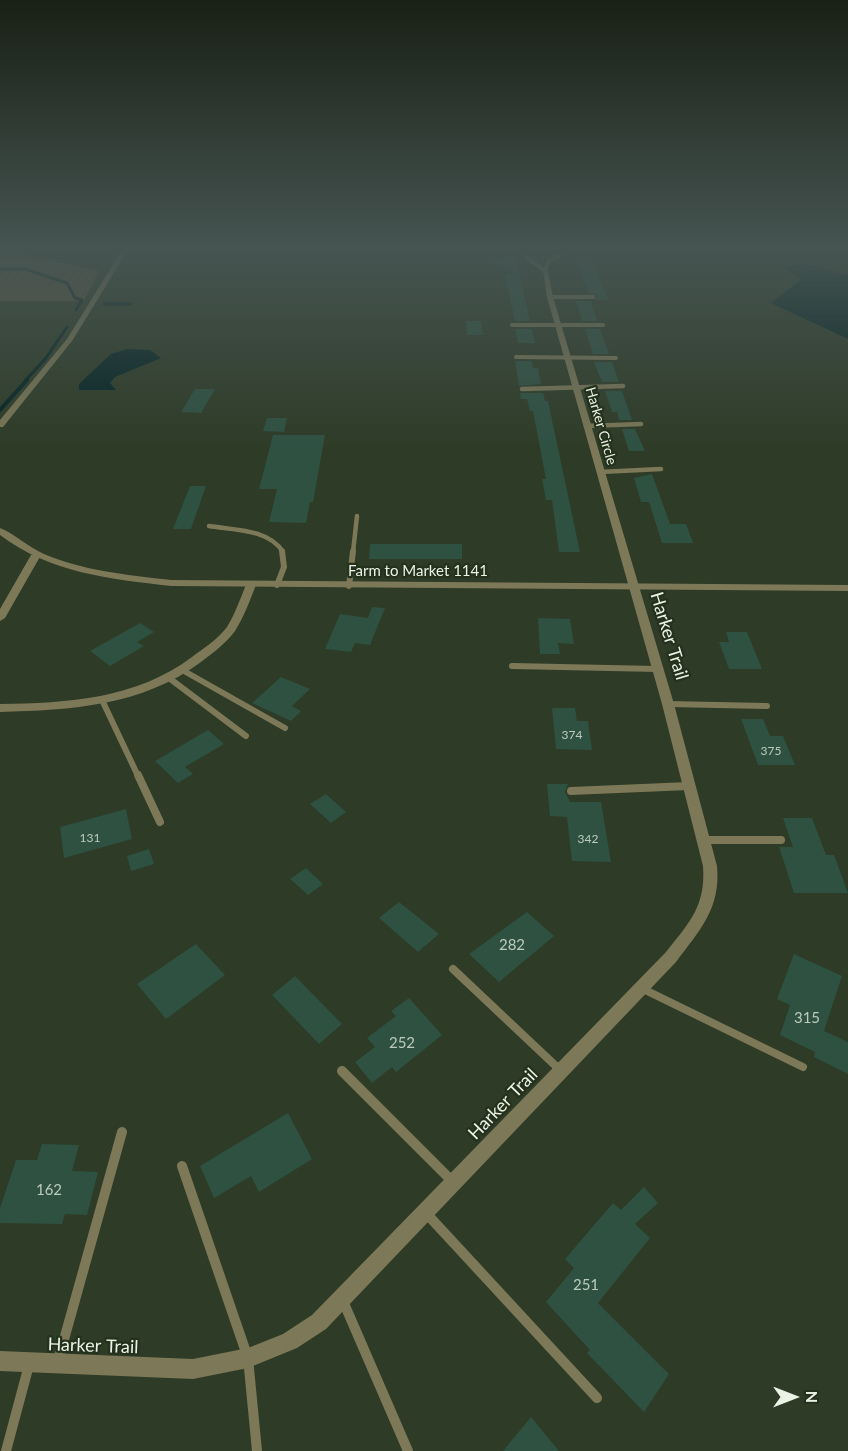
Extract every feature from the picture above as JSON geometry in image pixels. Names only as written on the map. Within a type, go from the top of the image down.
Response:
[{"type":"street","points":[[0,425],[70,340],[84,318]]},
{"type":"street","name":"Harker Circle","points":[[555,318],[634,588]]},
{"type":"street","name":"Farm to Market 1141","points":[[0,531],[17,545],[60,565],[120,577],[171,583],[848,588]]},
{"type":"street","points":[[0,618],[36,555]]},
{"type":"street","points":[[0,708],[102,700],[146,689],[184,671],[234,625],[251,585]]},
{"type":"street","name":"Harker Trail","points":[[0,1361],[193,1369],[248,1358],[290,1341],[319,1322],[342,1299],[671,957],[699,921],[713,886],[668,704],[634,588]]},
{"type":"lane","points":[[512,325],[603,325]]},
{"type":"lane","points":[[516,357],[616,358]]},
{"type":"lane","points":[[522,389],[622,386]]},
{"type":"lane","points":[[586,426],[641,424]]},
{"type":"lane","points":[[600,472],[661,469]]},
{"type":"lane","points":[[349,586],[357,516]]},
{"type":"lane","points":[[209,526],[271,538],[283,546],[286,556],[285,571],[277,585]]},
{"type":"lane","points":[[512,666],[658,669]]},
{"type":"lane","points":[[184,671],[285,728]]},
{"type":"lane","points":[[169,678],[246,736]]},
{"type":"lane","points":[[102,700],[160,822]]},
{"type":"lane","points":[[668,704],[767,706]]},
{"type":"lane","points":[[571,790],[689,786]]},
{"type":"lane","points":[[702,840],[782,840]]},
{"type":"lane","points":[[453,969],[561,1071]]},
{"type":"lane","points":[[641,988],[803,1067]]},
{"type":"lane","points":[[342,1071],[454,1183]]},
{"type":"lane","points":[[58,1364],[122,1132]]},
{"type":"lane","points":[[182,1166],[248,1358],[257,1451]]},
{"type":"lane","points":[[426,1213],[597,1398]]},
{"type":"lane","points":[[342,1299],[408,1451]]},
{"type":"lane","points":[[6,1451],[29,1362]]},
{"type":"water","points":[[802,318],[848,318],[848,339]]},
{"type":"water","points":[[127,349],[150,350],[161,358],[115,377],[110,383],[116,390],[79,390],[79,384],[111,354]]},
{"type":"building","points":[[514,318],[529,318],[530,321],[515,321]]},
{"type":"building","points":[[581,318],[596,318],[597,321],[582,321]]},
{"type":"building","points":[[466,321],[481,321],[483,335],[467,335]]},
{"type":"building","points":[[515,329],[532,329],[535,343],[518,343]]},
{"type":"building","points":[[585,329],[600,329],[609,354],[593,354]]},
{"type":"building","points":[[515,361],[532,361],[533,368],[538,368],[541,384],[519,386]]},
{"type":"building","points":[[594,362],[612,362],[619,382],[602,382]]},
{"type":"building","points":[[195,389],[215,389],[201,413],[181,412]]},
{"type":"building","points":[[605,391],[622,391],[632,420],[619,420],[617,412],[612,412]]},
{"type":"building","points":[[520,393],[543,393],[545,401],[548,401],[580,552],[559,552],[552,500],[546,500],[542,479],[546,479],[533,411],[530,411],[527,399],[521,399]]},
{"type":"building","points":[[267,418],[287,418],[284,432],[263,431]]},
{"type":"building","points":[[622,429],[635,429],[645,451],[629,451]]},
{"type":"building","points":[[273,435],[325,435],[313,502],[310,502],[306,523],[269,522],[277,489],[259,489]]},
{"type":"building","points":[[652,474],[670,524],[686,524],[693,543],[662,543],[649,502],[641,502],[634,478]]},
{"type":"building","points":[[190,486],[206,486],[191,529],[173,529]]},
{"type":"building","points":[[370,544],[462,544],[462,559],[369,559]]},
{"type":"building","points":[[372,607],[385,608],[370,645],[355,643],[351,652],[325,649],[340,614],[368,618]]},
{"type":"building","points":[[538,618],[570,619],[574,644],[558,643],[560,654],[540,654]]},
{"type":"building","points":[[140,623],[154,632],[137,642],[144,646],[110,666],[90,651]]},
{"type":"building","points":[[726,632],[747,632],[762,669],[729,669],[719,642],[729,642]]},
{"type":"building","points":[[281,677],[310,689],[292,706],[301,711],[291,721],[252,703]]},
{"type":"building","points":[[552,708],[575,708],[577,721],[588,721],[592,750],[556,749]]},
{"type":"building","points":[[741,719],[763,719],[770,736],[783,736],[795,765],[758,765]]},
{"type":"building","points":[[208,730],[224,744],[185,767],[193,774],[178,783],[155,761]]},
{"type":"building","points":[[547,784],[568,784],[565,792],[570,802],[601,802],[611,862],[572,861],[567,817],[550,816]]},
{"type":"building","points":[[326,794],[346,812],[331,823],[310,804]]},
{"type":"building","points":[[126,809],[132,839],[64,858],[60,827]]},
{"type":"building","points":[[783,818],[812,818],[826,855],[834,855],[848,893],[794,893],[779,847],[793,847]]},
{"type":"building","points":[[149,849],[154,864],[131,871],[127,856]]},
{"type":"building","points":[[306,868],[323,884],[308,895],[290,879]]},
{"type":"building","points":[[399,902],[439,934],[418,952],[379,918]]},
{"type":"building","points":[[527,912],[554,936],[499,982],[469,954]]},
{"type":"building","points":[[196,944],[225,975],[166,1019],[137,984]]},
{"type":"building","points":[[794,954],[842,976],[824,1031],[848,1042],[848,1074],[814,1057],[815,1052],[780,1035],[790,1005],[777,999]]},
{"type":"building","points":[[295,976],[342,1024],[319,1044],[272,995]]},
{"type":"building","points":[[409,998],[442,1035],[396,1072],[392,1067],[372,1083],[355,1062],[375,1047],[367,1038],[396,1016],[391,1011]]},
{"type":"building","points":[[288,1113],[312,1159],[259,1192],[251,1176],[214,1198],[200,1166]]},
{"type":"building","points":[[42,1144],[79,1145],[72,1171],[98,1172],[87,1215],[65,1214],[62,1224],[0,1223],[0,1208],[16,1160],[37,1160]]},
{"type":"building","points":[[644,1187],[658,1203],[635,1224],[650,1238],[598,1303],[669,1374],[644,1412],[587,1353],[590,1350],[546,1302],[574,1268],[565,1259],[613,1203],[621,1210]]},
{"type":"building","points":[[531,1417],[559,1451],[503,1451]]},
{"type":"waterway","points":[[25,381],[46,358],[67,327]]},
{"type":"waterway","points":[[0,410],[27,380]]}]
